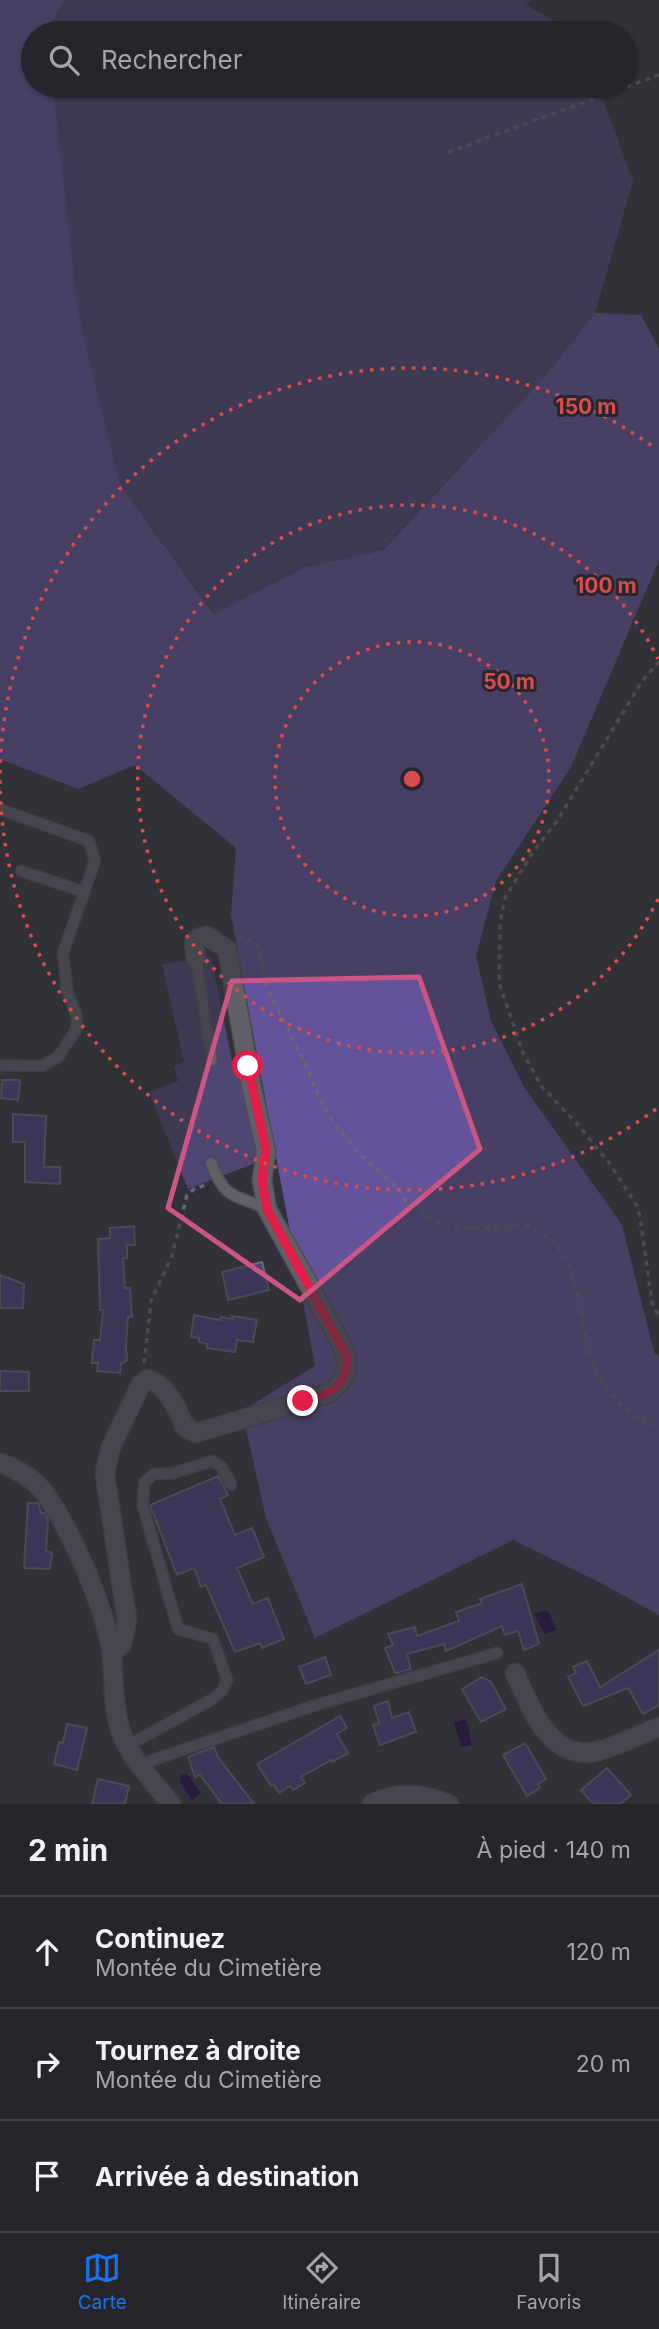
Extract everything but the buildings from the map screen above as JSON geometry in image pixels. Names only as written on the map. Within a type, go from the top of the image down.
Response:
[{"type":"street","points":[[111,1653],[122,1644],[127,1620],[105,1475],[110,1450],[141,1384],[148,1379],[159,1382],[185,1427],[196,1433],[330,1393],[341,1384],[346,1374],[348,1359],[267,1209],[262,1180],[266,1150],[252,1090],[227,949],[207,936],[198,937],[194,943],[196,959]]},
{"type":"street","points":[[0,1463],[15,1468],[43,1491],[63,1524],[100,1607],[111,1653],[113,1688],[120,1727],[127,1746],[171,1804]]},
{"type":"street","points":[[515,1673],[537,1721],[551,1737],[571,1749],[592,1752],[659,1727]]},
{"type":"street","points":[[372,1804],[393,1795],[411,1794],[449,1804]]},
{"type":"lane","points":[[0,809],[89,841],[95,861],[63,953],[67,990],[77,1017],[76,1030],[58,1057],[42,1066],[0,1065]]},
{"type":"lane","points":[[21,871],[85,892]]},
{"type":"lane","points":[[196,959],[212,1060]]},
{"type":"lane","points":[[211,1163],[218,1180],[230,1196],[267,1209]]},
{"type":"lane","points":[[127,1746],[211,1700],[222,1691],[228,1680],[213,1639],[178,1629],[143,1506],[144,1483],[154,1474],[174,1473],[212,1461],[222,1467],[231,1485]]},
{"type":"lane","points":[[141,1764],[313,1706],[497,1653]]},
{"type":"path","points":[[638,82],[659,75]]},
{"type":"path","points":[[448,152],[594,98]]},
{"type":"path","points":[[659,661],[642,682],[557,821],[532,853],[505,898],[500,923],[499,983],[523,1053],[542,1087],[610,1164],[637,1206],[652,1302],[659,1317]]},
{"type":"path","points":[[219,942],[243,937],[256,942],[267,988],[328,1115],[356,1151],[398,1189],[405,1200],[438,1222],[464,1229],[528,1226],[550,1238],[566,1257],[570,1268],[580,1301],[587,1348],[601,1381],[635,1419],[659,1426]]},
{"type":"path","points":[[148,1379],[144,1367],[151,1301],[172,1256],[187,1195],[212,1182]]},
{"type":"highlighted area","points":[[419,977],[480,1149],[300,1300],[168,1208],[232,981]]},
{"type":"shaded area","points":[[0,0],[64,0],[53,21],[21,21],[21,98],[54,98],[78,312],[120,485],[214,614],[305,567],[383,550],[547,374],[595,313],[641,315],[659,349],[659,560],[571,767],[496,881],[476,956],[491,1021],[524,1087],[622,1225],[654,1352],[659,1358],[659,1615],[513,1540],[315,1638],[266,1518],[242,1411],[315,1366],[231,915],[236,848],[135,765],[78,789],[0,759]]},
{"type":"shaded area","points":[[64,0],[532,0],[526,5],[554,21],[53,21]]},
{"type":"shaded area","points":[[54,98],[602,98],[633,181],[595,313],[547,374],[382,550],[304,567],[215,614],[120,485],[78,312]]},
{"type":"shaded area","points":[[211,957],[232,1061],[245,1080],[261,1152],[258,1162],[188,1189],[149,1092],[178,1081],[174,1066],[184,1062],[162,964]]},
{"type":"shaded area","points":[[544,1611],[549,1613],[557,1630],[545,1634],[534,1614]]},
{"type":"shaded area","points":[[466,1719],[472,1745],[461,1747],[454,1722]]},
{"type":"shaded area","points":[[181,1774],[188,1775],[201,1793],[192,1800],[180,1782]]},
{"type":"route","points":[[248,1066],[266,1150],[262,1180],[267,1209],[348,1359],[346,1374],[341,1384],[330,1393],[303,1401]]}]
